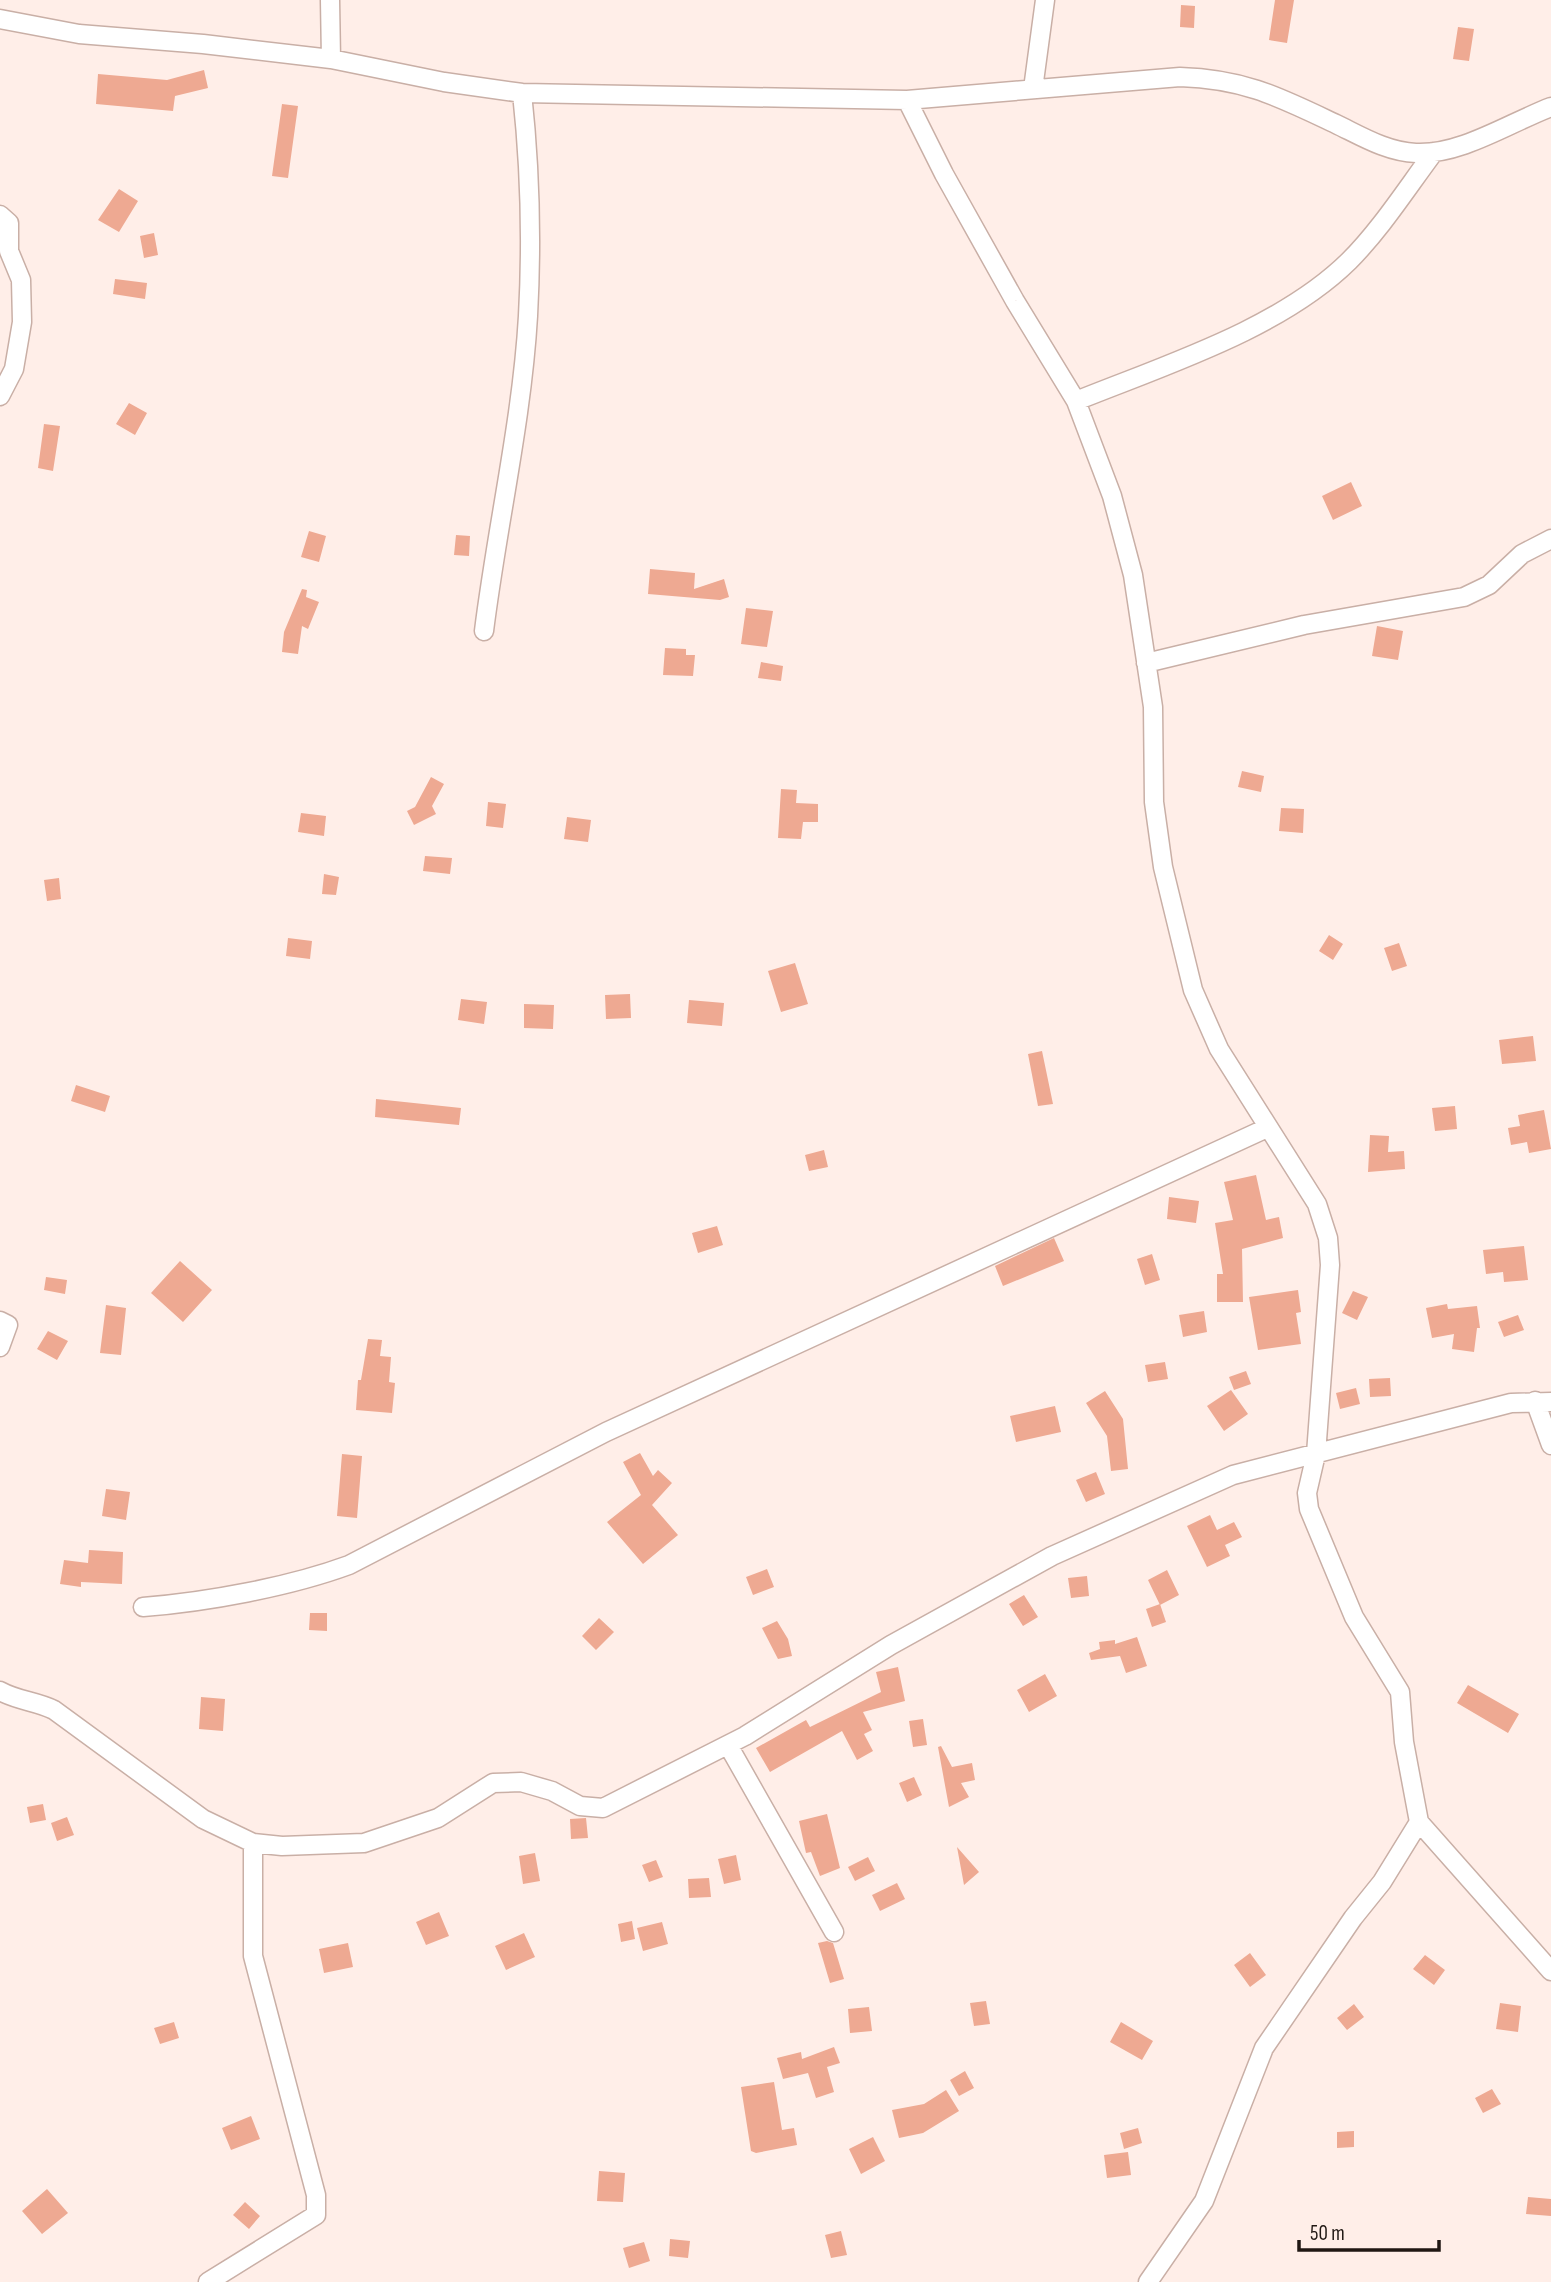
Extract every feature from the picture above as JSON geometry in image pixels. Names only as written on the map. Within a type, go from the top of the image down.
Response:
[{"type":"street","points":[[330,0],[331,59]]},
{"type":"street","points":[[1033,89],[1045,0]]},
{"type":"street","points":[[0,19],[79,34],[204,44],[331,59],[444,82],[522,93],[907,100],[1180,77],[1220,78],[1247,85],[1289,102],[1395,150],[1434,152],[1471,141],[1551,107]]},
{"type":"street","points":[[484,631],[520,393],[528,315],[529,157],[522,93]]},
{"type":"street","points":[[907,100],[970,220],[1076,401],[1112,496],[1133,575],[1153,707],[1154,802],[1163,867],[1182,951],[1202,1015],[1219,1049],[1317,1205],[1328,1238],[1330,1265],[1316,1454],[1307,1493],[1309,1509],[1353,1617],[1399,1692],[1406,1755],[1419,1822],[1551,1971]]},
{"type":"street","points":[[1076,401],[1228,338],[1295,302],[1349,261],[1434,152]]},
{"type":"street","points":[[0,215],[9,223],[9,251],[20,273],[22,322],[14,369],[0,396]]},
{"type":"street","points":[[1146,663],[1304,625],[1464,597],[1489,584],[1522,554],[1551,538]]},
{"type":"street","points":[[143,1607],[179,1604],[324,1574],[349,1565],[606,1433],[1267,1129]]},
{"type":"street","points":[[0,1321],[8,1325],[0,1347]]},
{"type":"street","points":[[4,1697],[38,1702],[54,1710],[203,1819],[253,1843],[282,1846],[364,1843],[438,1818],[493,1783],[521,1782],[552,1791],[580,1806],[603,1808],[728,1745],[891,1645],[1052,1556],[1233,1475],[1511,1403],[1543,1401],[1551,1445]]},
{"type":"street","points":[[728,1745],[834,1932]]},
{"type":"street","points":[[1148,2282],[1203,2202],[1264,2048],[1353,1918],[1382,1882],[1419,1822]]},
{"type":"street","points":[[208,2282],[316,2215],[316,2195],[253,1956],[253,1843]]},
{"type":"building","points":[[1275,0],[1294,0],[1287,43],[1269,40]]},
{"type":"building","points":[[1181,5],[1195,6],[1194,28],[1180,27]]},
{"type":"building","points":[[1458,27],[1474,29],[1469,61],[1453,59]]},
{"type":"building","points":[[204,70],[208,88],[175,96],[173,111],[96,104],[98,74],[167,80]]},
{"type":"building","points":[[282,104],[298,106],[288,178],[272,176]]},
{"type":"building","points":[[119,189],[138,201],[119,232],[98,220]]},
{"type":"building","points":[[154,233],[158,255],[144,258],[140,236]]},
{"type":"building","points":[[115,279],[147,283],[145,299],[113,294]]},
{"type":"building","points":[[129,403],[147,413],[135,435],[116,424]]},
{"type":"building","points":[[44,424],[60,426],[53,471],[38,468]]},
{"type":"building","points":[[1351,482],[1362,506],[1333,520],[1322,496]]},
{"type":"building","points":[[309,531],[326,536],[319,562],[301,557]]},
{"type":"building","points":[[456,535],[470,536],[469,556],[454,555]]},
{"type":"building","points":[[650,569],[695,573],[694,589],[724,579],[729,597],[720,600],[648,594]]},
{"type":"building","points":[[302,589],[307,590],[306,597],[319,602],[308,629],[302,626],[298,654],[282,652],[284,632]]},
{"type":"building","points":[[746,608],[773,611],[767,647],[741,644]]},
{"type":"building","points":[[1377,626],[1403,631],[1398,660],[1372,656]]},
{"type":"building","points":[[665,648],[686,649],[686,655],[695,655],[693,676],[663,675]]},
{"type":"building","points":[[761,662],[783,666],[781,681],[758,678]]},
{"type":"building","points":[[1242,771],[1264,776],[1261,792],[1238,787]]},
{"type":"building","points":[[431,777],[444,784],[432,806],[436,814],[414,825],[407,811],[415,807]]},
{"type":"building","points":[[781,789],[797,790],[796,803],[818,804],[818,822],[803,822],[801,839],[778,838]]},
{"type":"building","points":[[488,802],[506,804],[503,828],[486,826]]},
{"type":"building","points":[[1281,808],[1304,809],[1303,833],[1279,831]]},
{"type":"building","points":[[301,813],[326,816],[324,836],[298,832]]},
{"type":"building","points":[[567,817],[591,820],[588,842],[564,839]]},
{"type":"building","points":[[425,856],[452,858],[450,874],[423,871]]},
{"type":"building","points":[[324,874],[339,877],[336,895],[322,894]]},
{"type":"building","points":[[59,878],[61,899],[47,901],[44,880]]},
{"type":"building","points":[[1329,935],[1343,944],[1333,960],[1319,951]]},
{"type":"building","points":[[288,938],[312,941],[310,959],[286,956]]},
{"type":"building","points":[[1399,943],[1407,966],[1392,971],[1384,948]]},
{"type":"building","points":[[795,963],[808,1004],[781,1012],[768,971]]},
{"type":"building","points":[[630,994],[631,1018],[606,1019],[605,995]]},
{"type":"building","points":[[461,999],[487,1002],[484,1024],[458,1020]]},
{"type":"building","points":[[689,1000],[724,1003],[722,1026],[687,1023]]},
{"type":"building","points":[[524,1004],[554,1005],[553,1029],[524,1028]]},
{"type":"building","points":[[1533,1036],[1536,1061],[1502,1064],[1499,1040]]},
{"type":"building","points":[[1042,1051],[1053,1104],[1038,1106],[1028,1054]]},
{"type":"building","points":[[76,1085],[110,1096],[105,1112],[71,1101]]},
{"type":"building","points":[[376,1099],[461,1108],[459,1125],[375,1117]]},
{"type":"building","points":[[1455,1106],[1457,1129],[1435,1131],[1432,1108]]},
{"type":"building","points":[[1544,1110],[1551,1149],[1529,1153],[1527,1142],[1511,1145],[1508,1128],[1520,1126],[1518,1115]]},
{"type":"building","points":[[1370,1135],[1389,1136],[1388,1152],[1404,1151],[1405,1169],[1368,1172]]},
{"type":"building","points":[[824,1150],[828,1167],[809,1171],[805,1155]]},
{"type":"building","points":[[1256,1175],[1266,1220],[1279,1217],[1283,1238],[1242,1249],[1243,1302],[1217,1302],[1217,1274],[1223,1274],[1215,1223],[1233,1220],[1224,1182]]},
{"type":"building","points":[[1169,1197],[1199,1201],[1196,1223],[1167,1219]]},
{"type":"building","points":[[717,1226],[723,1245],[698,1253],[692,1233]]},
{"type":"building","points":[[1054,1238],[1064,1261],[1003,1286],[995,1266]]},
{"type":"building","points":[[1524,1246],[1528,1280],[1504,1282],[1503,1272],[1486,1274],[1483,1250]]},
{"type":"building","points":[[1152,1254],[1160,1280],[1145,1285],[1137,1259]]},
{"type":"building","points":[[180,1261],[212,1290],[183,1322],[151,1293]]},
{"type":"building","points":[[46,1277],[67,1280],[65,1294],[44,1290]]},
{"type":"building","points":[[1298,1290],[1301,1312],[1296,1313],[1301,1344],[1258,1350],[1249,1297]]},
{"type":"building","points":[[1353,1291],[1368,1297],[1357,1320],[1342,1313]]},
{"type":"building","points":[[1447,1304],[1448,1309],[1477,1306],[1480,1328],[1477,1328],[1474,1352],[1452,1349],[1454,1334],[1432,1338],[1426,1308]]},
{"type":"building","points":[[106,1305],[126,1308],[121,1355],[100,1353]]},
{"type":"building","points":[[1204,1311],[1207,1332],[1183,1337],[1179,1315]]},
{"type":"building","points":[[1518,1315],[1524,1330],[1504,1337],[1498,1322]]},
{"type":"building","points":[[48,1331],[68,1341],[57,1360],[37,1349]]},
{"type":"building","points":[[368,1339],[382,1340],[380,1356],[391,1357],[389,1382],[395,1383],[392,1413],[356,1410],[358,1380],[361,1380]]},
{"type":"building","points":[[1165,1362],[1168,1379],[1148,1382],[1145,1365]]},
{"type":"building","points":[[1246,1371],[1251,1384],[1234,1390],[1229,1377]]},
{"type":"building","points":[[1390,1378],[1391,1396],[1370,1397],[1369,1379]]},
{"type":"building","points":[[1356,1388],[1360,1404],[1340,1409],[1336,1393]]},
{"type":"building","points":[[1231,1390],[1248,1414],[1224,1431],[1207,1406]]},
{"type":"building","points":[[1105,1391],[1123,1419],[1128,1469],[1111,1471],[1107,1436],[1086,1403]]},
{"type":"building","points":[[1055,1406],[1061,1432],[1016,1442],[1010,1416]]},
{"type":"building","points":[[640,1453],[653,1476],[658,1470],[672,1483],[652,1505],[678,1535],[643,1564],[607,1522],[641,1495],[623,1462]]},
{"type":"building","points":[[342,1454],[362,1456],[357,1518],[337,1516]]},
{"type":"building","points":[[1096,1472],[1105,1494],[1086,1502],[1076,1480]]},
{"type":"building","points":[[106,1489],[130,1492],[126,1520],[102,1516]]},
{"type":"building","points":[[1210,1515],[1217,1530],[1234,1522],[1242,1537],[1225,1545],[1230,1556],[1207,1567],[1187,1526]]},
{"type":"building","points":[[89,1550],[123,1552],[122,1584],[81,1582],[81,1587],[60,1584],[64,1560],[88,1563]]},
{"type":"building","points":[[767,1569],[774,1587],[753,1595],[746,1577]]},
{"type":"building","points":[[1167,1570],[1179,1595],[1160,1605],[1148,1580]]},
{"type":"building","points":[[1087,1576],[1089,1596],[1071,1598],[1068,1578]]},
{"type":"building","points":[[1024,1595],[1038,1617],[1023,1626],[1009,1604]]},
{"type":"building","points":[[1160,1604],[1166,1622],[1152,1627],[1146,1609]]},
{"type":"building","points":[[310,1613],[327,1613],[327,1631],[309,1630]]},
{"type":"building","points":[[599,1618],[614,1632],[596,1650],[582,1636]]},
{"type":"building","points":[[777,1621],[788,1639],[792,1656],[778,1659],[762,1628]]},
{"type":"building","points":[[1137,1637],[1147,1666],[1126,1673],[1120,1656],[1091,1660],[1089,1653],[1100,1649],[1099,1642],[1115,1640],[1115,1644]]},
{"type":"building","points":[[898,1667],[905,1701],[863,1712],[872,1730],[864,1734],[873,1751],[857,1760],[842,1731],[770,1772],[756,1748],[806,1720],[810,1727],[881,1692],[876,1672]]},
{"type":"building","points":[[1045,1674],[1057,1696],[1029,1712],[1017,1690]]},
{"type":"building","points":[[1468,1685],[1519,1714],[1508,1733],[1457,1703]]},
{"type":"building","points":[[201,1697],[225,1699],[223,1731],[199,1729]]},
{"type":"building","points":[[923,1719],[927,1745],[913,1747],[909,1721]]},
{"type":"building","points":[[941,1746],[952,1767],[972,1763],[975,1780],[961,1783],[969,1797],[949,1807],[938,1747]]},
{"type":"building","points":[[914,1777],[922,1795],[907,1802],[899,1783]]},
{"type":"building","points":[[43,1804],[46,1820],[30,1823],[27,1807]]},
{"type":"building","points":[[827,1814],[840,1868],[820,1876],[811,1852],[806,1853],[799,1821]]},
{"type":"building","points":[[67,1817],[74,1835],[57,1841],[51,1823]]},
{"type":"building","points":[[586,1818],[588,1838],[571,1839],[570,1819]]},
{"type":"building","points":[[957,1847],[979,1872],[964,1885]]},
{"type":"building","points":[[535,1853],[540,1881],[523,1884],[519,1856]]},
{"type":"building","points":[[736,1855],[741,1880],[724,1884],[718,1859]]},
{"type":"building","points":[[868,1857],[875,1871],[855,1881],[848,1867]]},
{"type":"building","points":[[656,1860],[663,1877],[649,1882],[642,1865]]},
{"type":"building","points":[[709,1878],[711,1897],[689,1898],[688,1879]]},
{"type":"building","points":[[897,1883],[905,1899],[880,1911],[872,1895]]},
{"type":"building","points":[[439,1912],[449,1936],[426,1945],[416,1922]]},
{"type":"building","points":[[632,1921],[635,1939],[621,1942],[618,1924]]},
{"type":"building","points":[[662,1922],[668,1944],[643,1951],[637,1928]]},
{"type":"building","points":[[524,1933],[535,1957],[506,1970],[495,1946]]},
{"type":"building","points":[[348,1943],[353,1967],[324,1973],[319,1949]]},
{"type":"building","points":[[818,1943],[833,1943],[844,1979],[830,1983]]},
{"type":"building","points":[[1250,1953],[1266,1975],[1250,1987],[1234,1965]]},
{"type":"building","points":[[1425,1955],[1445,1970],[1434,1985],[1413,1969]]},
{"type":"building","points":[[986,2001],[990,2024],[974,2026],[970,2003]]},
{"type":"building","points":[[1500,2003],[1521,2006],[1518,2032],[1496,2029]]},
{"type":"building","points":[[1354,2004],[1364,2017],[1347,2030],[1337,2018]]},
{"type":"building","points":[[869,2007],[872,2031],[850,2033],[848,2009]]},
{"type":"building","points":[[174,2022],[179,2038],[160,2044],[154,2028]]},
{"type":"building","points":[[1121,2022],[1153,2041],[1142,2060],[1110,2042]]},
{"type":"building","points":[[834,2047],[840,2063],[827,2067],[834,2092],[816,2098],[808,2073],[783,2079],[777,2058],[801,2052],[802,2059]]},
{"type":"building","points":[[965,2071],[974,2088],[959,2096],[950,2080]]},
{"type":"building","points":[[774,2082],[782,2130],[794,2128],[797,2145],[756,2153],[751,2151],[741,2087]]},
{"type":"building","points":[[1492,2089],[1501,2104],[1483,2113],[1475,2098]]},
{"type":"building","points":[[946,2090],[959,2111],[923,2133],[899,2138],[892,2110],[924,2104]]},
{"type":"building","points":[[251,2116],[260,2139],[231,2150],[222,2128]]},
{"type":"building","points":[[1138,2128],[1142,2143],[1124,2149],[1120,2133]]},
{"type":"building","points":[[1354,2131],[1354,2147],[1337,2148],[1337,2132]]},
{"type":"building","points":[[873,2137],[885,2161],[861,2174],[849,2149]]},
{"type":"building","points":[[1128,2152],[1131,2175],[1107,2178],[1104,2155]]},
{"type":"building","points":[[599,2171],[625,2173],[623,2202],[597,2201]]},
{"type":"building","points":[[47,2189],[68,2213],[42,2234],[22,2211]]},
{"type":"building","points":[[1528,2197],[1551,2199],[1551,2216],[1526,2214]]},
{"type":"building","points":[[245,2202],[260,2216],[249,2229],[233,2215]]},
{"type":"building","points":[[841,2231],[847,2255],[831,2258],[825,2235]]},
{"type":"building","points":[[670,2239],[690,2241],[688,2258],[669,2256]]},
{"type":"building","points":[[644,2242],[650,2261],[629,2268],[623,2248]]}]
